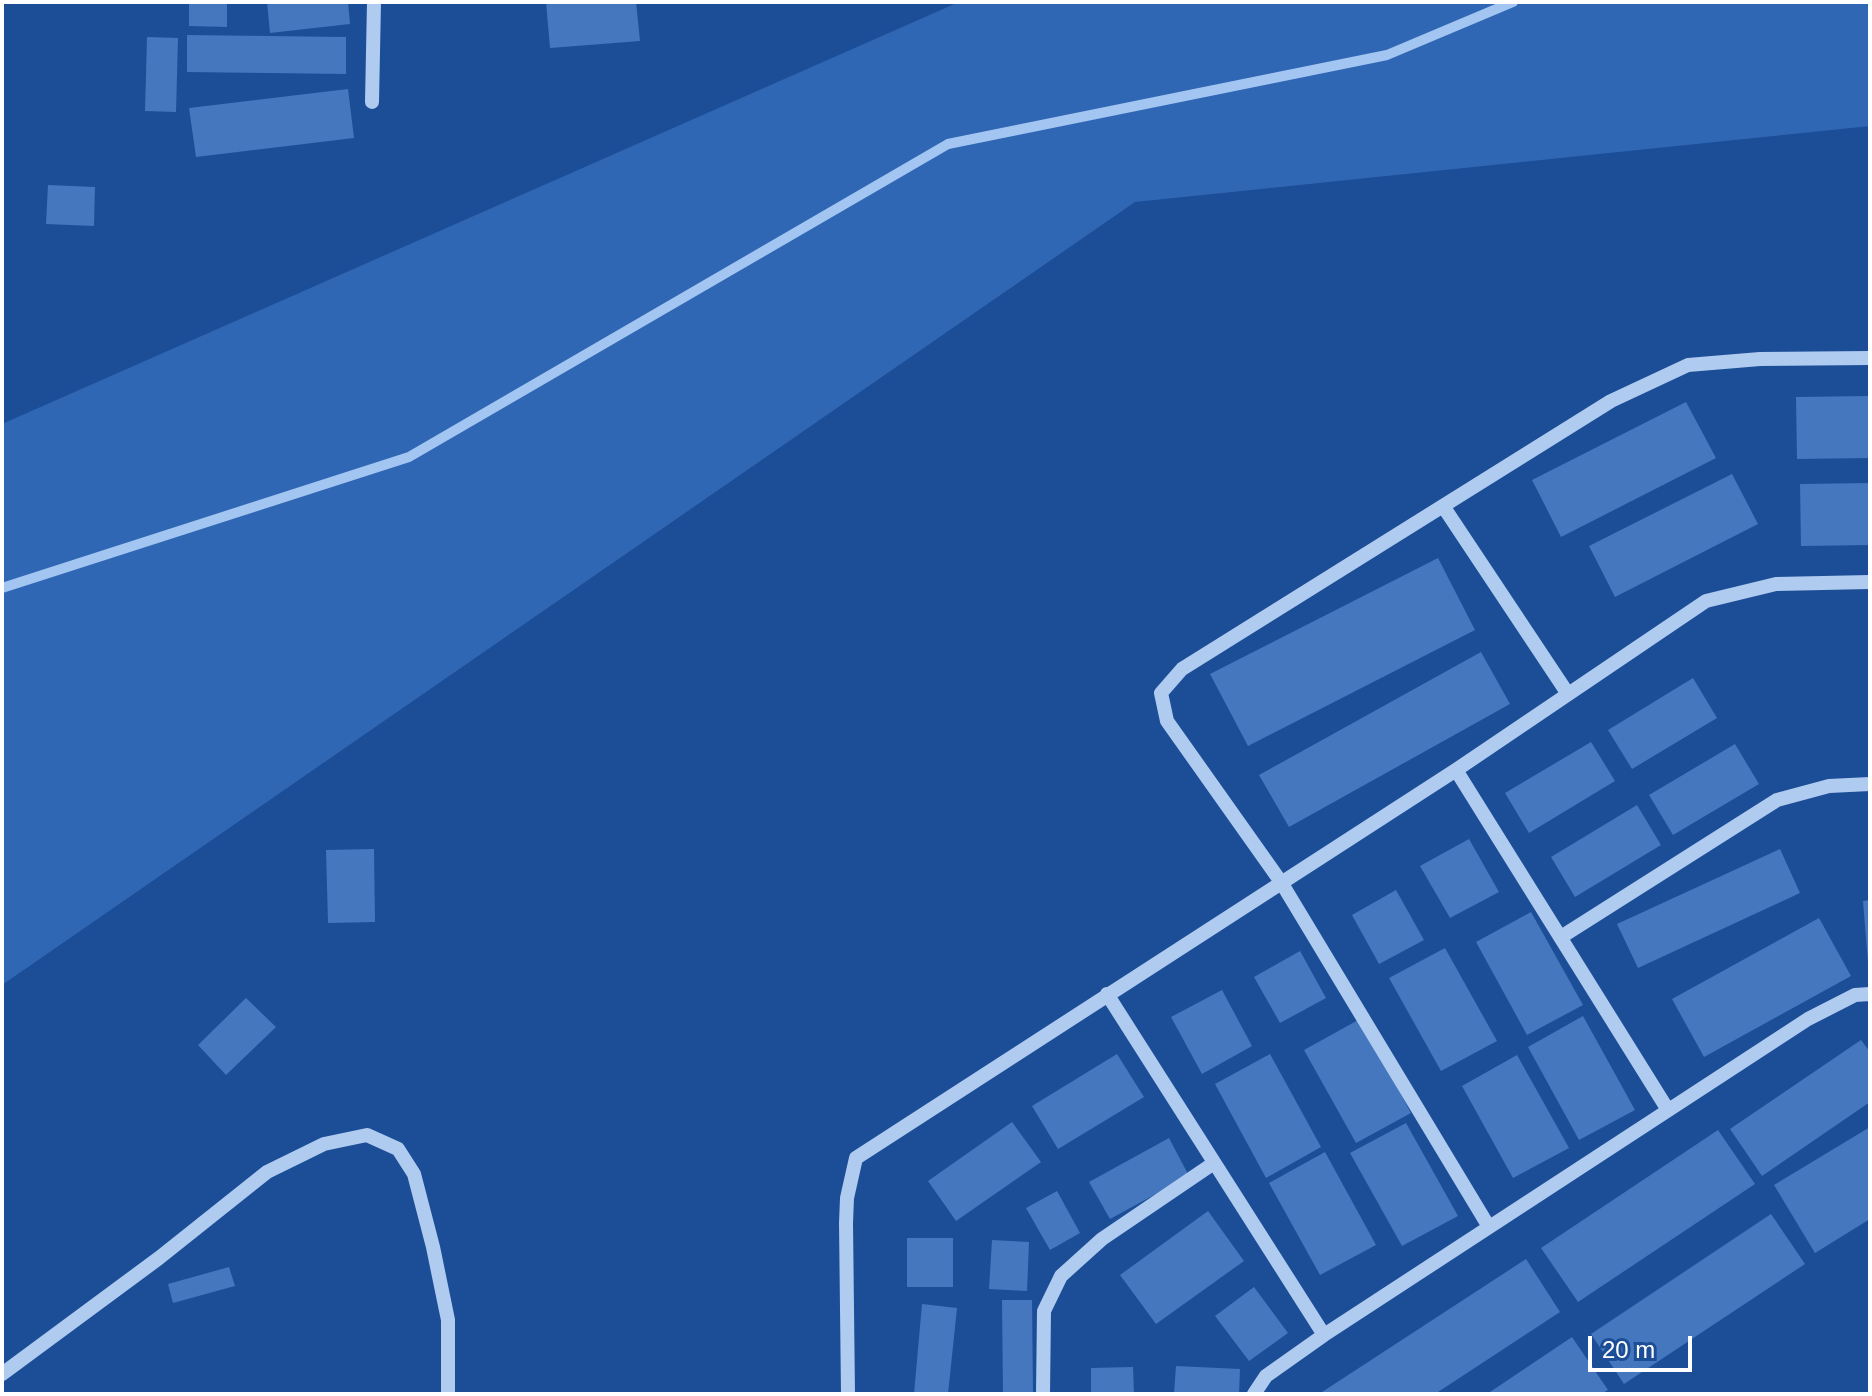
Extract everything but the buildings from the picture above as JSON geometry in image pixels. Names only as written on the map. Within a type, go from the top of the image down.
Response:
[{"type":"street","points":[[372,102],[374,2]]},
{"type":"street","points":[[1489,1227],[1281,882],[1167,721],[1161,693],[1182,669],[1611,401],[1688,365],[1760,359],[1870,358]]},
{"type":"street","points":[[1443,506],[1568,694]]},
{"type":"street","points":[[848,1394],[847,1198],[856,1158],[1456,770],[1706,601],[1776,584],[1870,582]]},
{"type":"street","points":[[1456,770],[1668,1110]]},
{"type":"street","points":[[1561,937],[1777,800],[1829,786],[1870,784]]},
{"type":"street","points":[[1107,994],[1324,1335]]},
{"type":"street","points":[[1254,1394],[1266,1376],[1324,1335],[1808,1019],[1855,995],[1870,994]]},
{"type":"street","points":[[2,1374],[159,1258],[267,1172],[324,1144],[367,1135],[398,1149],[414,1174],[448,1320],[448,1394]]},
{"type":"street","points":[[1043,1394],[1044,1311],[1061,1276],[1102,1239],[1214,1163]]},
{"type":"shaded area","points":[[959,2],[1870,2],[1870,126],[1135,202],[2,985],[2,424]]},
{"type":"waterway","points":[[2,588],[409,457],[948,144],[1387,55],[1513,2]]}]
